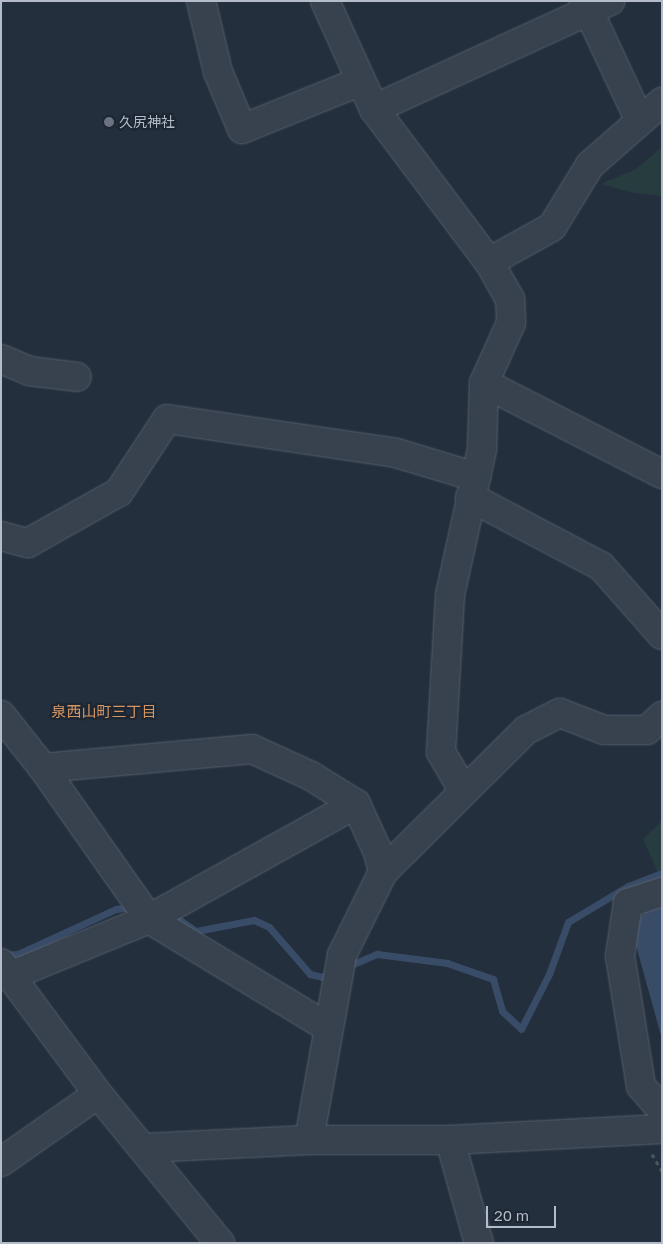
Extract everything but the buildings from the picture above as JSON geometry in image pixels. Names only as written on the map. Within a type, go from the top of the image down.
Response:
[{"type":"street","points":[[201,1],[218,72],[242,129],[359,82]]},
{"type":"street","points":[[325,1],[359,82],[374,109],[489,262],[510,299],[511,323],[484,383],[482,449],[450,595],[441,752],[463,790]]},
{"type":"street","points":[[374,109],[594,5],[640,121]]},
{"type":"street","points":[[489,262],[552,227],[590,165],[662,102]]},
{"type":"street","points":[[1,359],[29,371],[77,377]]},
{"type":"street","points":[[484,383],[662,474]]},
{"type":"street","points":[[1,536],[28,543],[120,492],[167,419],[396,453],[473,487],[602,566],[662,635]]},
{"type":"street","points":[[309,1140],[327,1026],[342,954],[383,872],[463,790],[526,730],[560,713],[604,730],[648,730],[662,716]]},
{"type":"street","points":[[1,714],[43,768],[149,920],[327,1026]]},
{"type":"street","points":[[43,768],[252,749],[311,776],[356,804],[378,852],[383,872]]},
{"type":"street","points":[[220,1243],[98,1094],[6,969],[149,920],[356,804]]},
{"type":"street","points":[[662,892],[628,902],[620,956],[641,1086],[662,1110]]},
{"type":"street","points":[[1,1162],[98,1094]]},
{"type":"street","points":[[144,1148],[309,1140],[450,1140],[662,1129]]},
{"type":"street","points":[[450,1140],[479,1243]]},
{"type":"green space","points":[[662,147],[662,196],[634,193],[601,184],[636,169]]},
{"type":"green space","points":[[662,821],[662,882],[643,839]]},
{"type":"water","points":[[662,905],[662,1039],[635,942],[638,918],[650,909]]},
{"type":"waterway","points":[[346,967],[377,954],[447,963],[493,979],[502,1011],[521,1029],[549,974],[568,922],[628,886],[662,873]]},
{"type":"waterway","points":[[3,955],[18,954],[116,909],[132,907]]},
{"type":"waterway","points":[[170,913],[196,931],[254,920],[269,927],[310,974],[322,977],[332,973]]},
{"type":"place","name":"久尻神社","points":[[109,122]]},
{"type":"district","name":"泉西山町三丁目","points":[[104,712]]}]
